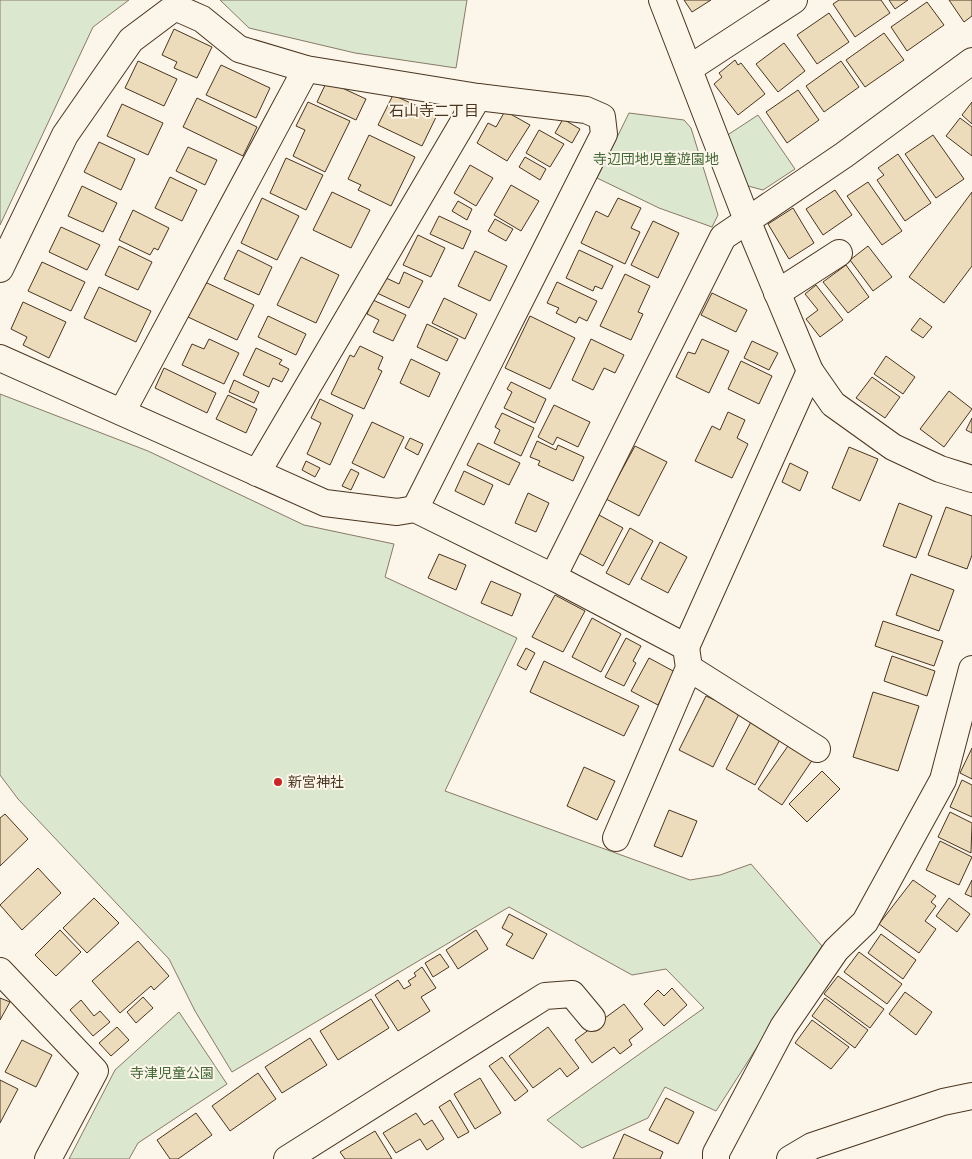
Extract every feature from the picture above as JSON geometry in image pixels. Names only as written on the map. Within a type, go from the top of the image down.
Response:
[{"type":"street","points":[[662,0],[690,68],[747,220],[810,371],[833,404],[893,447],[940,469],[972,479]]},
{"type":"street","points":[[690,68],[794,0]]},
{"type":"street","points":[[0,269],[65,135],[131,40],[175,7],[202,19],[239,49],[306,68],[478,97],[586,110],[602,117],[604,134],[415,509]]},
{"type":"street","points":[[553,577],[723,237],[844,155],[972,61]]},
{"type":"street","points":[[122,412],[306,68]]},
{"type":"street","points":[[257,473],[478,97]]},
{"type":"street","points":[[777,293],[840,253]]},
{"type":"street","points":[[0,358],[326,503],[397,512],[415,509],[553,577],[687,658],[817,749]]},
{"type":"street","points":[[616,838],[687,658],[810,371]]},
{"type":"street","points":[[716,1159],[716,1153],[783,1027],[836,950],[865,922],[943,780],[972,669]]},
{"type":"street","points":[[0,971],[95,1071],[48,1159]]},
{"type":"street","points":[[287,1159],[545,996],[572,994],[592,1018]]},
{"type":"street","points":[[790,1159],[812,1146],[943,1102],[972,1096]]},
{"type":"green space","points":[[0,0],[129,0],[93,27],[0,225]]},
{"type":"green space","points":[[220,0],[467,0],[456,68],[355,53],[249,28]]},
{"type":"green space","name":"寺辺団地児童遊園地","points":[[629,113],[684,120],[691,128],[718,215],[712,227],[659,208],[597,178]]},
{"type":"green space","points":[[758,115],[795,169],[763,190],[748,186],[726,136]]},
{"type":"green space","points":[[0,394],[148,451],[304,525],[394,544],[385,577],[517,638],[445,791],[690,880],[720,875],[751,864],[822,946],[716,1111],[665,1087],[648,1118],[582,1148],[547,1120],[704,1008],[666,969],[632,975],[509,907],[232,1072],[195,1011],[169,959],[18,799],[0,775]]},
{"type":"green space","name":"寺津児童公園","points":[[179,1012],[227,1084],[138,1143],[129,1159],[69,1159],[115,1070]]},
{"type":"building","points":[[684,0],[711,0],[692,12]]},
{"type":"building","points":[[839,0],[881,0],[890,13],[855,37],[833,4]]},
{"type":"building","points":[[889,0],[908,0],[895,9]]},
{"type":"building","points":[[949,0],[972,0],[972,16],[964,22]]},
{"type":"building","points":[[927,2],[944,25],[907,51],[891,27]]},
{"type":"building","points":[[829,13],[849,42],[817,64],[797,35]]},
{"type":"building","points":[[174,29],[212,47],[197,78],[174,68],[177,62],[162,55]]},
{"type":"building","points":[[884,33],[904,60],[865,87],[846,60]]},
{"type":"building","points":[[784,43],[805,71],[778,92],[756,64]]},
{"type":"building","points":[[735,60],[738,65],[741,63],[765,94],[738,115],[714,84],[722,77],[719,73]]},
{"type":"building","points":[[138,61],[177,79],[164,106],[125,88]]},
{"type":"building","points":[[841,61],[859,87],[824,112],[806,86]]},
{"type":"building","points":[[221,65],[270,88],[256,118],[206,95]]},
{"type":"building","points":[[327,81],[366,99],[356,120],[317,102]]},
{"type":"building","points":[[798,90],[819,120],[787,143],[766,112]]},
{"type":"building","points":[[393,95],[437,115],[422,146],[378,125]]},
{"type":"building","points":[[197,98],[257,127],[243,156],[183,127]]},
{"type":"building","points":[[308,102],[350,121],[325,172],[293,156],[305,130],[296,126]]},
{"type":"building","points":[[972,102],[972,124],[962,115]]},
{"type":"building","points":[[122,104],[163,123],[148,155],[107,136]]},
{"type":"building","points":[[505,111],[530,125],[507,161],[477,143],[488,123],[496,127]]},
{"type":"building","points":[[960,118],[972,127],[972,156],[946,136]]},
{"type":"building","points":[[563,119],[580,129],[572,143],[555,133]]},
{"type":"building","points":[[539,130],[564,144],[550,167],[526,153]]},
{"type":"building","points":[[369,135],[415,157],[391,206],[358,190],[361,185],[348,179]]},
{"type":"building","points":[[933,135],[964,179],[936,198],[905,154]]},
{"type":"building","points":[[99,142],[135,159],[121,190],[84,172]]},
{"type":"building","points":[[188,147],[217,160],[205,185],[176,171]]},
{"type":"building","points":[[898,154],[931,203],[905,221],[877,180],[884,175],[878,168]]},
{"type":"building","points":[[525,157],[546,169],[540,180],[519,167]]},
{"type":"building","points":[[286,158],[323,175],[306,210],[270,193]]},
{"type":"building","points":[[470,165],[493,178],[476,206],[454,193]]},
{"type":"building","points":[[170,177],[197,190],[182,221],[155,208]]},
{"type":"building","points":[[868,182],[902,231],[882,245],[847,196]]},
{"type":"building","points":[[511,185],[539,201],[521,231],[494,215]]},
{"type":"building","points":[[82,186],[117,203],[103,232],[68,216]]},
{"type":"building","points":[[835,190],[852,215],[823,235],[806,209]]},
{"type":"building","points":[[332,192],[370,210],[351,248],[313,230]]},
{"type":"building","points":[[972,192],[972,266],[944,303],[909,277]]},
{"type":"building","points":[[262,198],[299,216],[277,260],[241,243]]},
{"type":"building","points":[[618,198],[641,208],[631,228],[640,232],[625,264],[581,243],[596,211],[608,217]]},
{"type":"building","points":[[458,201],[472,209],[467,220],[452,211]]},
{"type":"building","points":[[793,208],[814,243],[789,259],[768,224]]},
{"type":"building","points":[[133,210],[169,228],[158,250],[154,248],[150,255],[119,240]]},
{"type":"building","points":[[439,216],[471,231],[463,249],[430,234]]},
{"type":"building","points":[[495,219],[513,229],[506,241],[488,231]]},
{"type":"building","points":[[653,221],[679,233],[658,278],[631,265]]},
{"type":"building","points":[[61,227],[100,245],[87,270],[49,252]]},
{"type":"building","points":[[418,235],[445,248],[431,277],[403,265]]},
{"type":"building","points":[[119,246],[152,262],[138,290],[105,275]]},
{"type":"building","points":[[868,246],[892,277],[873,291],[850,260]]},
{"type":"building","points":[[238,250],[272,267],[259,295],[224,279]]},
{"type":"building","points":[[579,250],[613,266],[602,289],[595,286],[593,291],[566,278]]},
{"type":"building","points":[[475,251],[507,266],[490,301],[458,286]]},
{"type":"building","points":[[301,257],[339,275],[316,323],[277,305]]},
{"type":"building","points":[[42,262],[85,282],[71,311],[28,291]]},
{"type":"building","points":[[846,265],[869,297],[848,313],[823,282]]},
{"type":"building","points":[[404,272],[423,281],[409,308],[377,293],[384,277],[399,284]]},
{"type":"building","points":[[625,274],[650,286],[638,312],[643,314],[631,340],[600,326]]},
{"type":"building","points":[[205,282],[254,305],[237,340],[188,317]]},
{"type":"building","points":[[557,282],[597,301],[587,321],[579,317],[576,323],[556,313],[559,308],[547,303]]},
{"type":"building","points":[[816,285],[843,320],[820,337],[806,319],[818,310],[805,294]]},
{"type":"building","points":[[99,287],[151,311],[136,342],[84,318]]},
{"type":"building","points":[[712,293],[747,310],[736,332],[701,315]]},
{"type":"building","points":[[444,298],[477,314],[465,339],[432,323]]},
{"type":"building","points":[[373,300],[406,315],[393,341],[373,332],[379,320],[367,314]]},
{"type":"building","points":[[23,302],[66,322],[49,358],[23,345],[27,337],[11,329]]},
{"type":"building","points":[[268,316],[306,334],[296,355],[258,337]]},
{"type":"building","points":[[530,316],[575,338],[550,389],[505,368]]},
{"type":"building","points":[[920,318],[932,327],[923,338],[911,330]]},
{"type":"building","points":[[427,324],[458,339],[447,361],[417,347]]},
{"type":"building","points":[[209,339],[239,353],[224,384],[182,365],[192,344],[204,349]]},
{"type":"building","points":[[591,339],[624,355],[615,373],[604,368],[593,390],[572,380]]},
{"type":"building","points":[[702,339],[729,351],[709,393],[676,377],[688,352],[695,354]]},
{"type":"building","points":[[752,341],[778,353],[769,370],[744,358]]},
{"type":"building","points":[[360,346],[383,357],[378,369],[382,371],[364,409],[331,394],[350,355],[354,357]]},
{"type":"building","points":[[256,348],[282,360],[279,364],[289,369],[282,382],[273,378],[269,387],[243,375]]},
{"type":"building","points":[[886,356],[915,377],[903,394],[874,374]]},
{"type":"building","points":[[411,359],[440,373],[429,397],[400,383]]},
{"type":"building","points":[[741,361],[772,376],[759,404],[728,389]]},
{"type":"building","points":[[164,368],[216,393],[207,413],[155,388]]},
{"type":"building","points":[[872,377],[900,397],[885,418],[856,398]]},
{"type":"building","points":[[234,380],[259,392],[254,403],[229,392]]},
{"type":"building","points":[[511,382],[546,399],[535,423],[504,408],[512,392],[507,389]]},
{"type":"building","points":[[949,391],[972,409],[944,447],[920,429]]},
{"type":"building","points":[[228,395],[257,409],[246,433],[216,419]]},
{"type":"building","points":[[320,399],[353,415],[330,465],[307,454],[321,423],[311,418]]},
{"type":"building","points":[[554,405],[590,422],[578,447],[557,437],[553,445],[538,437]]},
{"type":"building","points":[[728,412],[745,420],[737,438],[748,444],[732,478],[695,461],[712,426],[720,430]]},
{"type":"building","points":[[502,413],[534,428],[521,456],[494,443],[500,430],[495,427]]},
{"type":"building","points":[[972,418],[972,433],[966,430]]},
{"type":"building","points":[[372,422],[404,437],[384,478],[352,463]]},
{"type":"building","points":[[410,438],[423,444],[418,455],[405,448]]},
{"type":"building","points":[[537,441],[556,450],[558,445],[584,457],[573,481],[538,465],[540,461],[530,457]]},
{"type":"building","points":[[478,443],[520,463],[509,485],[467,465]]},
{"type":"building","points":[[635,446],[667,462],[639,516],[606,499]]},
{"type":"building","points":[[849,447],[878,459],[860,501],[832,488]]},
{"type":"building","points":[[306,461],[320,468],[315,477],[302,470]]},
{"type":"building","points":[[790,463],[808,472],[800,491],[782,482]]},
{"type":"building","points":[[351,469],[359,473],[351,490],[342,486]]},
{"type":"building","points":[[464,471],[493,485],[484,505],[455,491]]},
{"type":"building","points":[[528,493],[549,503],[536,532],[515,523]]},
{"type":"building","points":[[899,503],[932,516],[916,558],[883,546]]},
{"type":"building","points":[[946,507],[972,516],[972,555],[967,569],[928,555]]},
{"type":"building","points":[[599,515],[623,528],[603,566],[579,553]]},
{"type":"building","points":[[630,528],[653,541],[629,585],[606,573]]},
{"type":"building","points":[[660,542],[687,557],[668,593],[641,579]]},
{"type":"building","points":[[439,554],[466,565],[456,590],[428,578]]},
{"type":"building","points":[[911,574],[954,590],[939,631],[896,615]]},
{"type":"building","points":[[491,581],[521,594],[512,616],[481,603]]},
{"type":"building","points":[[555,595],[585,611],[563,652],[532,637]]},
{"type":"building","points":[[592,618],[621,634],[601,672],[572,657]]},
{"type":"building","points":[[883,621],[943,641],[934,666],[875,646]]},
{"type":"building","points":[[626,638],[641,646],[633,661],[636,663],[624,686],[605,677]]},
{"type":"building","points":[[526,648],[535,653],[526,670],[517,665]]},
{"type":"building","points":[[892,656],[935,671],[927,696],[884,681]]},
{"type":"building","points":[[649,658],[675,672],[658,705],[631,691]]},
{"type":"building","points":[[544,661],[639,706],[624,736],[530,692]]},
{"type":"building","points":[[873,692],[919,706],[898,771],[853,757]]},
{"type":"building","points":[[706,696],[740,712],[713,767],[679,750]]},
{"type":"building","points":[[752,720],[782,736],[755,785],[726,769]]},
{"type":"building","points":[[790,743],[813,759],[782,805],[758,789]]},
{"type":"building","points":[[972,748],[972,779],[960,773]]},
{"type":"building","points":[[584,767],[615,781],[597,820],[567,806]]},
{"type":"building","points":[[822,771],[840,789],[807,822],[789,804]]},
{"type":"building","points":[[962,780],[972,785],[972,817],[950,807]]},
{"type":"building","points":[[669,810],[697,821],[682,857],[654,846]]},
{"type":"building","points":[[950,812],[972,823],[971,853],[938,837]]},
{"type":"building","points":[[5,814],[28,839],[0,866],[0,818]]},
{"type":"building","points":[[940,841],[972,857],[959,885],[926,870]]},
{"type":"building","points":[[38,868],[61,893],[22,930],[0,905]]},
{"type":"building","points":[[913,880],[936,896],[931,902],[936,906],[925,921],[936,929],[919,953],[879,924]]},
{"type":"building","points":[[972,880],[972,897],[965,894]]},
{"type":"building","points":[[94,898],[119,923],[87,953],[63,928]]},
{"type":"building","points":[[949,898],[970,914],[957,932],[936,916]]},
{"type":"building","points":[[509,914],[547,934],[533,959],[506,945],[513,934],[502,928]]},
{"type":"building","points":[[60,930],[81,952],[56,976],[35,955]]},
{"type":"building","points":[[476,930],[488,949],[458,969],[446,950]]},
{"type":"building","points":[[881,934],[916,960],[903,979],[868,953]]},
{"type":"building","points":[[138,941],[169,976],[154,990],[151,986],[120,1013],[92,981]]},
{"type":"building","points":[[859,952],[902,984],[887,1004],[844,972]]},
{"type":"building","points":[[440,954],[449,967],[433,977],[425,963]]},
{"type":"building","points":[[422,967],[436,988],[421,997],[430,1011],[398,1031],[375,995],[398,980],[404,989],[411,985],[408,981],[416,976],[414,973]]},
{"type":"building","points":[[838,976],[884,1009],[870,1028],[824,994]]},
{"type":"building","points":[[672,988],[687,1005],[664,1026],[644,1004],[658,990],[664,996]]},
{"type":"building","points":[[905,992],[932,1012],[916,1035],[889,1014]]},
{"type":"building","points":[[143,997],[153,1008],[136,1023],[127,1012]]},
{"type":"building","points":[[0,998],[10,1002],[0,1020]]},
{"type":"building","points":[[825,998],[868,1030],[855,1048],[812,1016]]},
{"type":"building","points":[[371,999],[389,1028],[338,1060],[320,1031]]},
{"type":"building","points":[[81,1000],[94,1016],[100,1011],[110,1022],[93,1036],[70,1010]]},
{"type":"building","points":[[624,1004],[643,1029],[629,1040],[632,1045],[620,1054],[614,1047],[592,1063],[575,1040]]},
{"type":"building","points":[[812,1020],[849,1047],[831,1069],[795,1043]]},
{"type":"building","points":[[117,1027],[129,1040],[111,1056],[99,1043]]},
{"type":"building","points":[[548,1027],[579,1068],[567,1077],[560,1068],[533,1088],[509,1056]]},
{"type":"building","points":[[310,1038],[327,1065],[282,1093],[265,1067]]},
{"type":"building","points":[[22,1040],[52,1055],[36,1087],[5,1072]]},
{"type":"building","points":[[502,1057],[528,1091],[515,1101],[489,1066]]},
{"type":"building","points":[[258,1073],[276,1099],[230,1131],[212,1106]]},
{"type":"building","points":[[480,1078],[501,1113],[475,1129],[454,1094]]},
{"type":"building","points":[[0,1080],[18,1089],[0,1123]]},
{"type":"building","points":[[666,1098],[694,1112],[678,1144],[649,1130]]},
{"type":"building","points":[[450,1100],[469,1132],[458,1138],[439,1107]]},
{"type":"building","points":[[196,1113],[212,1135],[178,1159],[170,1159],[157,1140]]},
{"type":"building","points":[[416,1113],[424,1125],[432,1120],[444,1139],[427,1150],[420,1139],[396,1153],[383,1133]]},
{"type":"building","points":[[375,1131],[392,1159],[345,1159],[340,1152]]},
{"type":"building","points":[[624,1134],[663,1152],[660,1159],[613,1159]]},
{"type":"place","name":"新宮神社","points":[[278,782]]},
{"type":"district","name":"石山寺二丁目","points":[[434,111]]}]
